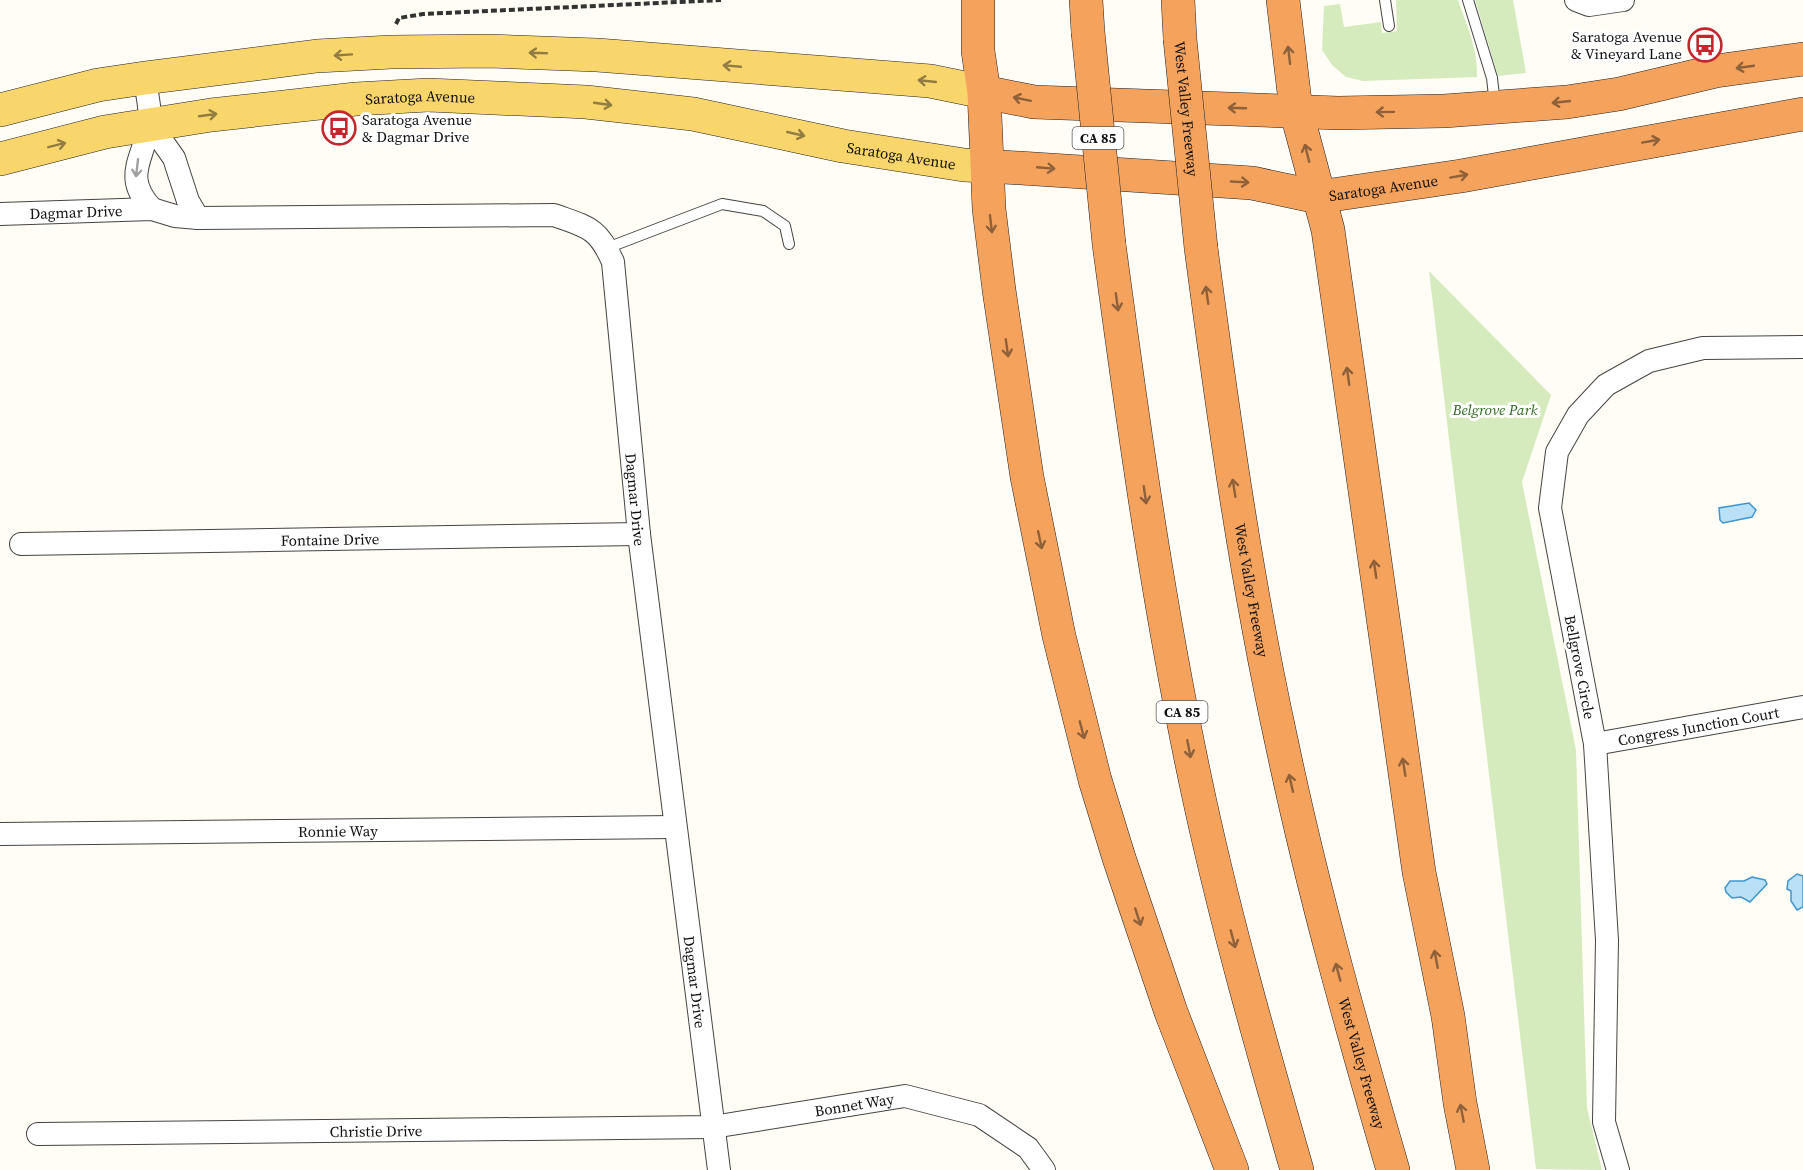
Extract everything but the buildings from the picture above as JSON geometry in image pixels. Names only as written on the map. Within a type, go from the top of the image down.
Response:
[{"type":"highway","points":[[978,0],[978,51],[984,92],[989,209],[1014,398],[1027,477],[1075,703],[1095,780],[1145,938],[1233,1170]]},
{"type":"highway","name":"West Valley Freeway","points":[[1179,0],[1180,39],[1201,248],[1238,510],[1281,743],[1312,877],[1393,1170]]},
{"type":"highway","points":[[1283,0],[1296,110],[1318,197],[1329,230],[1419,872],[1448,1016],[1460,1103],[1473,1170]]},
{"type":"highway","name":"CA 85","points":[[1087,16],[1109,244],[1157,578],[1200,803],[1251,1005],[1298,1170]]},
{"type":"highway","points":[[984,92],[1034,102],[1338,113],[1496,109],[1619,93],[1716,71],[1803,59]]},
{"type":"highway","name":"Saratoga Avenue","points":[[988,166],[1252,183],[1318,197],[1461,176],[1803,114]]},
{"type":"main road","points":[[0,110],[98,85],[145,78],[318,56],[391,52],[489,51],[609,56],[930,81],[984,92]]},
{"type":"main road","name":"Saratoga Avenue","points":[[0,159],[105,132],[150,124],[356,99],[428,95],[509,96],[693,114],[843,146],[964,165],[988,166]]},
{"type":"street","points":[[1576,0],[1589,5],[1623,0]]},
{"type":"street","name":"Dagmar Drive","points":[[145,78],[150,124],[136,164],[135,184],[152,209]]},
{"type":"street","name":"Dagmar Drive","points":[[150,124],[174,159],[188,201],[198,218]]},
{"type":"street","name":"Dagmar Drive","points":[[0,214],[152,209],[175,216],[198,218],[554,215],[593,230],[607,248],[613,262],[639,534],[719,1170]]},
{"type":"street","name":"Bellgrove Circle","points":[[1618,1170],[1604,1122],[1607,940],[1594,744],[1550,508],[1557,452],[1578,415],[1606,385],[1649,361],[1703,348],[1803,347]]},
{"type":"street","name":"Fontaine Drive","points":[[21,543],[639,534]]},
{"type":"street","name":"Congress Junction Court","points":[[1594,744],[1803,707]]},
{"type":"street","name":"Ronnie Way","points":[[0,834],[675,827]]},
{"type":"street","name":"Bonnet Way","points":[[713,1128],[905,1096],[979,1115],[1028,1148],[1044,1170]]},
{"type":"street","name":"Christie Drive","points":[[38,1134],[713,1128]]},
{"type":"lane","points":[[1385,0],[1389,26]]},
{"type":"lane","points":[[1468,0],[1492,78],[1496,109]]},
{"type":"lane","points":[[607,248],[722,204],[763,211],[785,226],[789,244]]},
{"type":"path","points":[[393,27],[399,18],[423,14],[721,0]]},
{"type":"green space","points":[[1396,0],[1458,0],[1474,47],[1477,77],[1363,81],[1346,77],[1332,65],[1322,50],[1324,6],[1340,4],[1344,27],[1381,22],[1382,33],[1397,31]]},
{"type":"green space","points":[[1475,0],[1513,0],[1526,73],[1498,76]]},
{"type":"green space","name":"Belgrove Park","points":[[1429,271],[1551,395],[1522,482],[1576,750],[1587,1108],[1602,1170],[1536,1169]]},
{"type":"water","points":[[1749,503],[1756,510],[1752,517],[1723,523],[1720,520],[1719,508]]},
{"type":"water","points":[[1797,874],[1803,876],[1803,907],[1797,910],[1791,901],[1791,891],[1787,889],[1788,881]]},
{"type":"water","points":[[1752,877],[1765,880],[1767,884],[1750,902],[1741,897],[1732,898],[1726,892],[1725,888],[1730,881],[1744,881]]},
{"type":"place","name":"Saratoga Avenue & Vineyard Lane","points":[[1705,45]]},
{"type":"place","name":"Saratoga Avenue & Dagmar Drive","points":[[339,128]]}]
